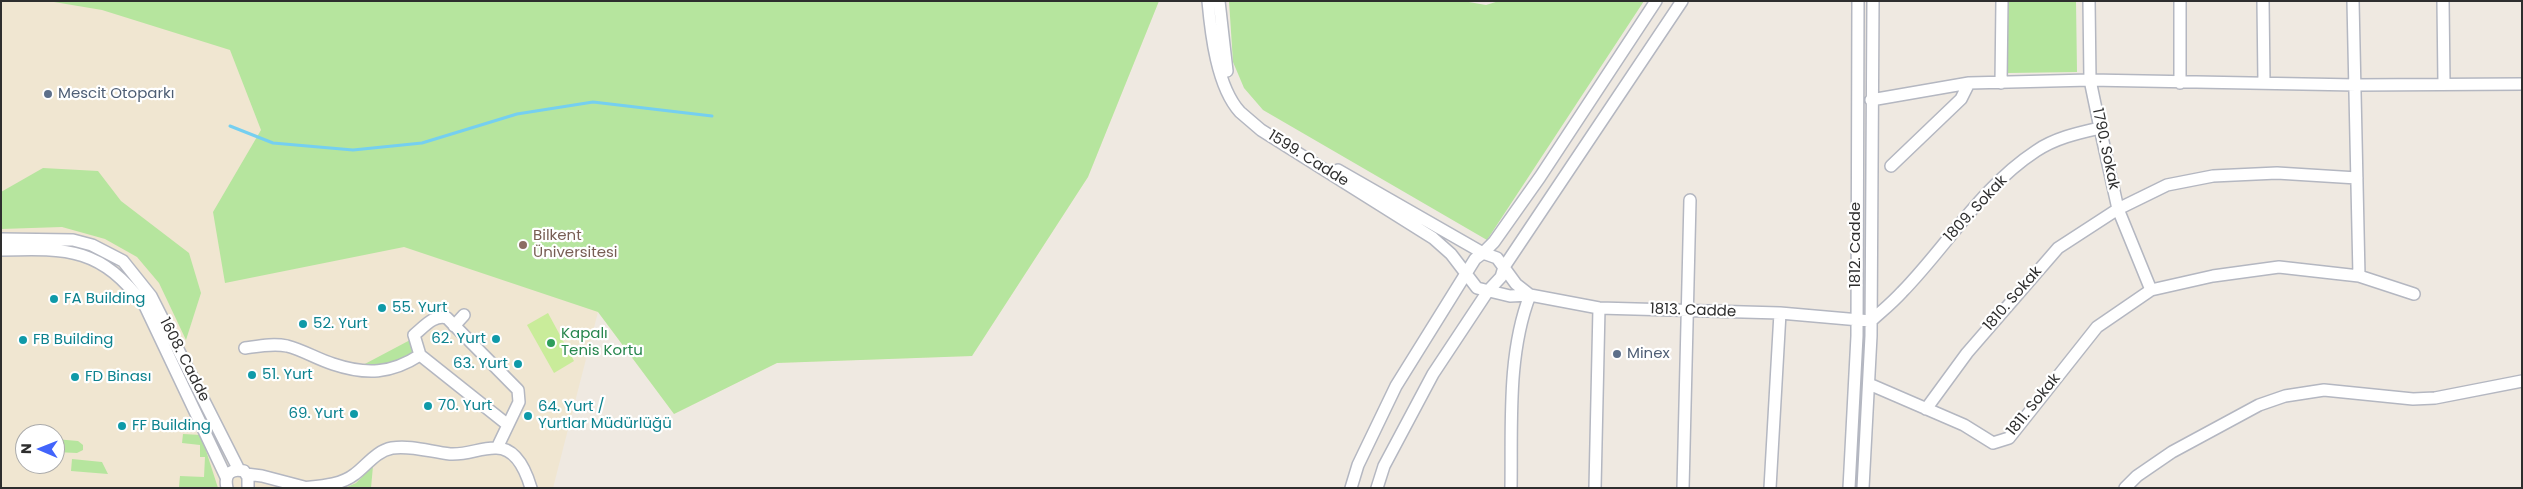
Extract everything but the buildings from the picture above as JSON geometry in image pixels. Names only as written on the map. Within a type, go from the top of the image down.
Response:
[{"type":"street","name":"1599. Cadde","points":[[1208,1],[1211,40],[1223,82],[1239,111],[1261,130],[1433,238],[1451,254],[1466,277]]},
{"type":"street","name":"1599. Cadde","points":[[1218,1],[1227,76],[1245,109],[1264,125],[1307,152],[1484,254]]},
{"type":"street","points":[[1351,488],[1358,465],[1396,386],[1475,260],[1484,254],[1494,242],[1540,177],[1656,1]]},
{"type":"street","points":[[1377,488],[1384,466],[1433,374],[1488,291],[1501,277],[1504,267],[1682,1]]},
{"type":"street","name":"1812. Cadde","points":[[1849,488],[1856,318],[1858,1]]},
{"type":"street","name":"1812. Cadde","points":[[1863,488],[1871,321],[1873,1]]},
{"type":"street","points":[[2001,83],[2002,1]]},
{"type":"street","name":"1790. Sokak","points":[[2089,1],[2090,80],[2100,128],[2118,209],[2150,290]]},
{"type":"street","points":[[2180,1],[2180,83]]},
{"type":"street","points":[[2263,1],[2264,83]]},
{"type":"street","points":[[2353,1],[2359,276]]},
{"type":"street","points":[[2444,1],[2444,84]]},
{"type":"street","points":[[1871,100],[1969,83],[2090,80],[2356,85],[2522,84]]},
{"type":"street","points":[[1891,166],[1961,99],[1969,83]]},
{"type":"street","name":"1809. Sokak","points":[[1871,321],[1902,292],[1976,205],[2014,168],[2037,150],[2068,135],[2100,128]]},
{"type":"street","name":"1810. Sokak","points":[[1926,409],[1967,353],[2058,248],[2118,209],[2167,185],[2213,176],[2277,173],[2357,178]]},
{"type":"street","points":[[1683,488],[1690,200]]},
{"type":"street","name":"1608. Cadde","points":[[1,240],[73,240],[92,245],[123,261],[151,296],[243,472],[248,488]]},
{"type":"street","name":"1608. Cadde","points":[[1,250],[46,249],[68,252],[109,268],[129,285],[145,306],[226,482]]},
{"type":"street","points":[[1484,254],[1497,258],[1516,284],[1530,295],[1523,312],[1516,353],[1511,488]]},
{"type":"street","points":[[2150,290],[2214,276],[2279,268],[2359,276],[2414,294]]},
{"type":"street","points":[[1466,277],[1477,288],[1488,291]]},
{"type":"street","name":"1811. Sokak","points":[[1869,384],[1964,426],[1993,443],[2009,438],[2097,327],[2150,290]]},
{"type":"street","name":"1813. Cadde","points":[[1488,291],[1521,296],[1530,295],[1599,308],[1688,312],[1780,313],[1856,318],[1871,321]]},
{"type":"street","points":[[1595,488],[1599,308]]},
{"type":"street","points":[[1770,488],[1780,313]]},
{"type":"street","points":[[454,326],[464,315]]},
{"type":"street","points":[[497,448],[508,425],[519,402],[518,390],[447,318],[440,316],[434,318],[414,335],[420,355],[508,425]]},
{"type":"street","points":[[245,348],[266,345],[286,346],[348,368],[372,372],[385,371],[404,365],[420,355]]},
{"type":"street","points":[[2125,488],[2137,476],[2172,452],[2259,405],[2285,396],[2324,390],[2412,399],[2435,398],[2522,381]]},
{"type":"street","points":[[300,488],[345,480],[356,474],[371,458],[392,448],[462,454],[497,448],[520,462],[527,473],[531,488]]},
{"type":"street","name":"1608. Cadde","points":[[226,482],[233,470],[243,472]]},
{"type":"street","points":[[243,472],[304,487]]},
{"type":"shaded area","name":"Bilkent Üniversitesi","points":[[1,1],[1159,1],[1088,177],[972,356],[777,363],[674,414],[598,312],[553,488],[1,488]]},
{"type":"green space","name":"Bilkent Üniversitesi","points":[[48,1],[1159,1],[1088,177],[972,356],[777,363],[674,414],[598,312],[404,247],[225,283],[213,212],[261,130],[230,50],[102,10]]},
{"type":"green space","points":[[1229,1],[1463,1],[1486,5],[1499,1],[1644,1],[1487,240],[1263,110],[1244,88],[1233,62]]},
{"type":"green space","points":[[2008,1],[2076,1],[2077,72],[2008,73]]},
{"type":"green space","points":[[43,168],[98,171],[121,201],[189,253],[201,293],[186,340],[159,283],[137,257],[105,239],[62,227],[1,229],[1,192]]},
{"type":"green space","name":"Kapalı Tenis Kortu","points":[[548,313],[574,361],[554,373],[527,325]]},
{"type":"green space","points":[[412,339],[417,353],[383,368],[361,366]]},
{"type":"green space","points":[[183,434],[201,435],[218,488],[161,488],[179,487],[180,476],[204,477],[205,457],[200,457],[200,445],[182,443]]},
{"type":"green space","points":[[65,440],[78,441],[83,445],[83,450],[77,453],[65,452]]},
{"type":"green space","points":[[72,459],[102,462],[108,474],[71,471]]},
{"type":"green space","points":[[373,466],[371,488],[345,488],[356,483]]},
{"type":"waterway","points":[[230,126],[273,143],[353,150],[422,143],[517,114],[593,102],[712,116]]},
{"type":"place","name":"Mescit Otoparkı","points":[[48,94]]},
{"type":"place","name":"Bilkent Üniversitesi","points":[[523,245]]},
{"type":"place","name":"FA Building","points":[[54,299]]},
{"type":"place","name":"55. Yurt","points":[[382,308]]},
{"type":"place","name":"52. Yurt","points":[[303,324]]},
{"type":"place","name":"62. Yurt","points":[[496,339]]},
{"type":"place","name":"FB Building","points":[[23,340]]},
{"type":"place","name":"Kapalı Tenis Kortu","points":[[551,343]]},
{"type":"place","name":"Minex","points":[[1617,354]]},
{"type":"place","name":"63. Yurt","points":[[518,364]]},
{"type":"place","name":"51. Yurt","points":[[252,375]]},
{"type":"place","name":"FD Binası","points":[[75,377]]},
{"type":"place","name":"70. Yurt","points":[[428,406]]},
{"type":"place","name":"69. Yurt","points":[[354,414]]},
{"type":"place","name":"64. Yurt / Yurtlar Müdürlüğü","points":[[528,416]]},
{"type":"place","name":"FF Building","points":[[122,426]]}]
